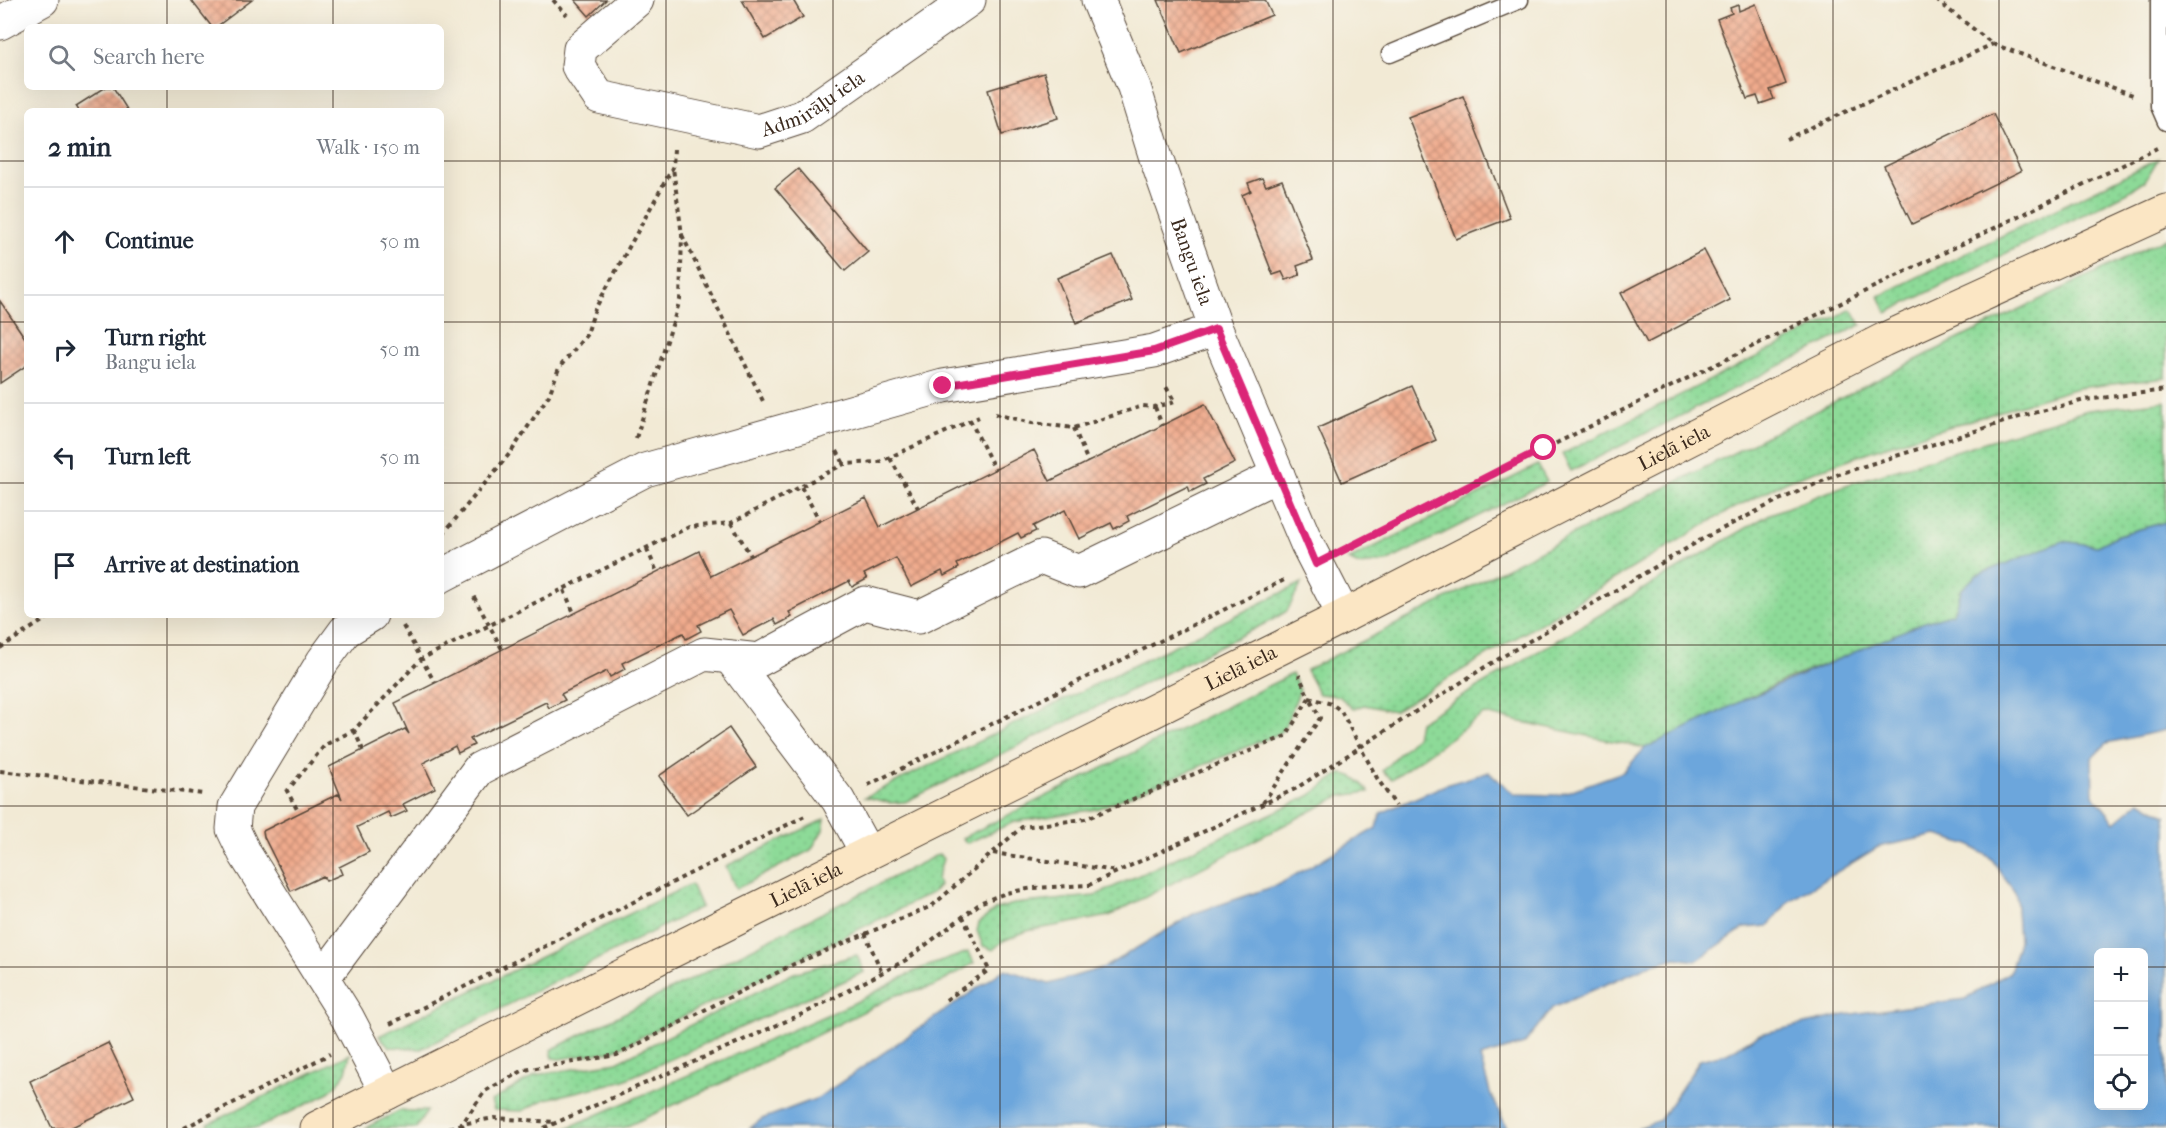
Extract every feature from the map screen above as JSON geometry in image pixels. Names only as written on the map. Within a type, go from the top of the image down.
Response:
[{"type":"street","points":[[0,23],[42,0]]},
{"type":"street","name":"Admirāļu iela","points":[[637,0],[580,49],[578,66],[600,97],[759,131],[802,117],[969,0]]},
{"type":"street","name":"Bangu iela","points":[[1098,0],[1134,87],[1156,158],[1216,329],[1316,564],[1344,616]]},
{"type":"street","name":"Lielā iela","points":[[317,1128],[1344,616],[1883,340],[2166,211]]},
{"type":"street","points":[[444,574],[645,470],[943,386],[1148,352],[1190,341],[1216,329]]},
{"type":"street","points":[[323,978],[479,769],[704,654],[759,660],[865,603],[920,617],[1041,557],[1079,572],[1278,475]]},
{"type":"street","points":[[366,618],[345,631],[323,661],[234,807],[233,829],[245,854],[323,978],[387,1093]]},
{"type":"street","points":[[730,657],[838,800],[867,853]]},
{"type":"lane","points":[[1390,54],[1520,0]]},
{"type":"lane","points":[[2159,0],[2163,114]]},
{"type":"path","points":[[1936,0],[1993,44],[2111,86],[2163,114]]},
{"type":"path","points":[[1786,139],[1993,44]]},
{"type":"path","points":[[622,482],[680,300],[682,235],[673,167],[675,113]]},
{"type":"path","points":[[184,1128],[1544,448],[1861,295],[2166,143]]},
{"type":"path","points":[[444,533],[511,452],[549,395],[560,368],[587,333],[595,309],[673,167]]},
{"type":"path","points":[[682,235],[753,376],[776,432]]},
{"type":"path","points":[[279,795],[325,745],[354,730],[420,659],[689,527],[731,523],[844,464],[879,462],[989,413],[1032,423],[1074,428],[1143,406],[1155,407],[1175,402],[1148,352]]},
{"type":"path","points":[[543,1128],[809,1011],[882,973],[942,936],[982,902],[1006,893],[1089,885],[1261,806],[1360,749],[1485,667],[1706,537],[1829,478],[2085,399],[2166,390]]},
{"type":"path","points":[[1155,407],[1162,425]]},
{"type":"path","points":[[971,422],[995,470]]},
{"type":"path","points":[[1074,428],[1088,462]]},
{"type":"path","points":[[890,458],[918,508]]},
{"type":"path","points":[[801,487],[820,521]]},
{"type":"path","points":[[731,523],[751,556]]},
{"type":"path","points":[[647,549],[657,572]]},
{"type":"path","points":[[564,590],[574,613]]},
{"type":"path","points":[[0,648],[47,618]]},
{"type":"path","points":[[402,624],[435,683]]},
{"type":"path","points":[[490,626],[502,649]]},
{"type":"path","points":[[1261,806],[1320,718],[1286,644]]},
{"type":"path","points":[[1310,698],[1332,704],[1341,711],[1360,749],[1396,806]]},
{"type":"path","points":[[462,1126],[485,1091],[524,1070],[617,1055],[794,964],[932,906],[1022,827],[1085,819],[1286,736],[1310,698]]},
{"type":"path","points":[[354,730],[363,750]]},
{"type":"path","points":[[0,771],[240,797]]},
{"type":"path","points":[[286,790],[299,813]]},
{"type":"path","points":[[992,853],[1118,871]]},
{"type":"path","points":[[946,1000],[989,970],[963,917]]},
{"type":"path","points":[[865,933],[882,973]]},
{"type":"path","points":[[450,1128],[494,1118],[556,1122]]},
{"type":"green space","points":[[2158,159],[2145,181],[2128,192],[1887,313],[1879,296]]},
{"type":"green space","points":[[2166,238],[2166,378],[2077,388],[1895,443],[1789,480],[1726,512],[1394,711],[1364,705],[1353,709],[1339,696],[1319,694],[1306,670],[1934,351]]},
{"type":"green space","points":[[1852,309],[1861,325],[1571,471],[1562,454]]},
{"type":"green space","points":[[2166,401],[2166,522],[2118,535],[2097,546],[2063,541],[1962,589],[1953,613],[1783,681],[1645,748],[1484,714],[1392,779],[1382,771],[1416,737],[1419,722],[1770,514],[1849,484],[2088,410]]},
{"type":"green space","points":[[1538,465],[1547,482],[1386,562],[1359,565],[1348,560]]},
{"type":"green space","points":[[1302,583],[1287,611],[1272,620],[905,802],[891,803],[865,797]]},
{"type":"green space","points":[[1292,674],[1300,690],[1284,728],[1278,734],[1097,809],[1014,822],[967,843],[962,838]]},
{"type":"green space","points":[[1340,774],[1356,779],[1369,792],[1340,796],[1109,916],[1027,931],[1003,941],[993,950],[983,946],[977,931],[979,923],[996,909],[1014,904],[1094,896],[1309,796]]},
{"type":"green space","points":[[825,819],[823,830],[811,850],[736,889],[726,866]]},
{"type":"green space","points":[[939,854],[943,859],[937,879],[939,885],[932,893],[613,1051],[553,1058],[551,1050]]},
{"type":"green space","points":[[691,884],[701,907],[421,1049],[390,1047],[379,1036]]},
{"type":"green space","points":[[968,952],[974,963],[935,986],[896,995],[724,1082],[623,1128],[567,1128],[854,1003],[917,970]]},
{"type":"green space","points":[[857,955],[864,972],[622,1081],[546,1099],[522,1111],[494,1110],[491,1101],[536,1075],[617,1062],[794,973]]},
{"type":"green space","points":[[350,1054],[346,1072],[337,1085],[325,1095],[258,1128],[210,1128],[208,1124]]},
{"type":"green space","points":[[399,1111],[427,1111],[416,1128],[365,1128]]},
{"type":"water","points":[[2166,522],[2166,730],[2107,743],[2092,758],[2093,795],[2115,822],[2140,801],[2166,815],[2166,1128],[1638,1128],[1660,1120],[1700,1060],[1727,1053],[1760,1034],[1845,1015],[1965,999],[2010,972],[2019,941],[2016,894],[1991,858],[1969,845],[1937,835],[1878,847],[1789,901],[1768,926],[1744,928],[1696,961],[1676,958],[1650,965],[1552,1008],[1524,1044],[1480,1057],[1490,1092],[1507,1128],[750,1128],[762,1119],[818,1098],[1005,969],[1049,984],[1105,967],[1195,913],[1278,885],[1376,828],[1381,813],[1445,785],[1489,772],[1514,794],[1558,795],[1623,772],[1645,748],[1746,699],[1922,623],[1953,613],[1962,589],[1977,575],[2063,541],[2097,546],[2118,535]]},
{"type":"building","points":[[191,0],[252,0],[220,24],[210,24]]},
{"type":"building","points":[[575,0],[606,0],[589,16]]},
{"type":"building","points":[[742,0],[793,0],[803,17],[765,39]]},
{"type":"building","points":[[1158,0],[1265,0],[1272,15],[1181,53]]},
{"type":"building","points":[[1756,4],[1786,84],[1770,90],[1774,99],[1760,104],[1757,96],[1747,99],[1717,19],[1732,13],[1730,8],[1738,5],[1739,11]]},
{"type":"building","points":[[1044,73],[1058,118],[1002,135],[988,90]]},
{"type":"building","points":[[101,90],[115,90],[126,108],[77,108],[76,106]]},
{"type":"building","points":[[1463,96],[1510,218],[1456,239],[1408,117]]},
{"type":"building","points":[[1993,114],[2021,171],[1912,224],[1884,166]]},
{"type":"building","points":[[798,169],[868,252],[845,271],[775,188]]},
{"type":"building","points":[[1262,178],[1266,186],[1282,180],[1313,260],[1297,266],[1300,275],[1286,280],[1282,272],[1273,275],[1242,195],[1251,191],[1248,183]]},
{"type":"building","points":[[1704,250],[1730,300],[1647,343],[1621,293]]},
{"type":"building","points":[[1113,255],[1132,300],[1076,323],[1057,278]]},
{"type":"building","points":[[0,301],[24,337],[24,367],[0,383]]},
{"type":"building","points":[[1412,386],[1436,440],[1342,482],[1318,428]]},
{"type":"building","points":[[1205,404],[1235,463],[1203,479],[1206,484],[1190,492],[1188,486],[1127,516],[1129,521],[1114,529],[1111,523],[1079,539],[1065,510],[1033,526],[1036,531],[1021,538],[1018,533],[957,564],[959,568],[944,576],[942,571],[911,587],[896,558],[864,574],[867,579],[852,587],[849,581],[789,612],[792,617],[777,625],[774,619],[743,635],[729,610],[698,625],[701,631],[686,639],[683,633],[622,663],[625,669],[610,677],[607,671],[561,694],[565,700],[549,708],[546,702],[470,739],[474,745],[458,753],[455,746],[423,763],[435,788],[403,804],[407,811],[391,818],[388,812],[357,827],[369,852],[339,867],[342,874],[326,881],[323,876],[291,891],[264,837],[263,831],[338,794],[342,799],[329,767],[405,729],[409,734],[395,703],[699,551],[711,576],[866,498],[880,527],[1034,450],[1050,481]]},
{"type":"building","points":[[729,728],[756,767],[687,815],[659,776]]},
{"type":"building","points":[[108,1043],[134,1097],[70,1128],[52,1128],[30,1081]]},
{"type":"route","points":[[943,386],[1154,351],[1190,341],[1216,329],[1316,564],[1544,448]]}]
